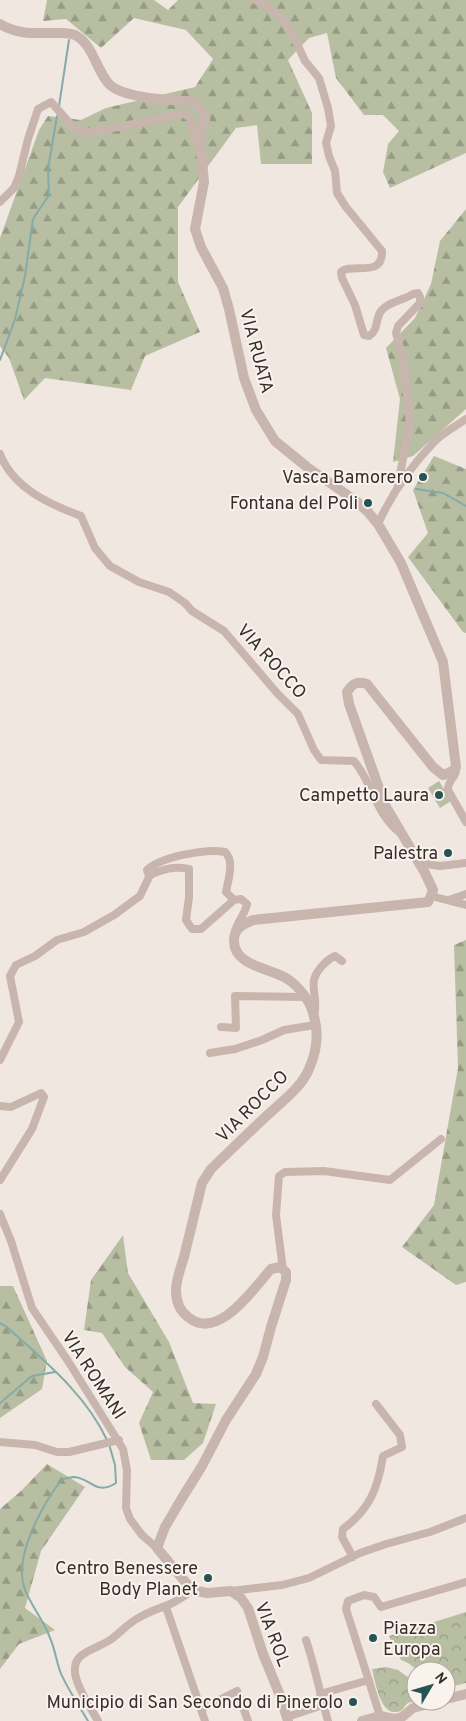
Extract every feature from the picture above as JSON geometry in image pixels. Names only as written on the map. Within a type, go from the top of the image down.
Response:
[{"type":"street","points":[[255,0],[267,6],[284,21],[305,61],[319,78],[331,126],[326,143],[335,171],[337,193],[382,251],[379,262],[374,267],[365,269],[347,268],[341,272],[355,304],[364,335],[369,336],[374,332],[380,312],[386,307],[413,294],[418,293],[420,297],[420,303],[398,326],[396,332],[404,364],[410,424],[397,489]]},
{"type":"street","name":"VIA RUATA","points":[[0,24],[22,33],[67,33],[75,35],[89,50],[102,75],[110,85],[124,94],[194,102],[203,112],[205,120],[201,131],[201,151],[204,182],[195,229],[201,247],[223,288],[244,378],[256,410],[275,441],[307,467],[356,501],[378,524],[402,562],[441,656],[456,767]]},
{"type":"street","name":"VIA RUATA","points":[[0,202],[14,188],[20,176],[28,138],[38,109],[51,102],[73,127],[86,133],[183,113],[190,118],[194,136],[201,151]]},
{"type":"street","points":[[378,524],[397,489],[436,440],[466,419]]},
{"type":"street","name":"VIA ROCCO","points":[[0,454],[5,468],[17,481],[45,500],[81,516],[95,548],[110,566],[139,582],[169,592],[185,603],[192,611],[224,630],[298,714],[314,750],[322,760],[354,761],[362,770],[378,807],[388,824],[401,834]]},
{"type":"street","name":"VIA ROCCO","points":[[432,896],[433,890],[385,805],[375,780],[349,704],[347,692],[350,687],[360,682],[367,684],[438,772],[443,775],[447,774],[453,772],[456,767]]},
{"type":"street","points":[[456,767],[456,774],[448,786],[448,790],[466,822]]},
{"type":"street","points":[[149,876],[147,870],[152,865],[185,854],[225,852],[229,856],[230,862],[226,892],[234,900]]},
{"type":"street","points":[[419,863],[440,866],[466,863]]},
{"type":"street","points":[[0,1060],[19,1022],[10,976],[16,965],[35,956],[57,940],[84,932],[114,915],[140,896],[149,876],[178,866],[189,868],[189,897],[186,920],[192,929],[201,928],[234,900],[241,899],[247,904],[246,911],[238,921],[234,938],[237,953],[252,964],[279,974],[289,980],[312,1008],[315,1020],[235,1049],[210,1053]]},
{"type":"street","points":[[447,900],[466,894]]},
{"type":"street","points":[[234,938],[237,929],[253,920],[421,904],[428,902],[432,896],[466,905]]},
{"type":"street","name":"VIA ROCCO","points":[[283,1270],[280,1267],[271,1269],[233,1310],[219,1321],[210,1324],[192,1321],[180,1308],[176,1289],[202,1183],[211,1169],[297,1087],[309,1069],[317,1038],[315,1020],[317,1006],[314,979],[331,958],[335,956],[342,960]]},
{"type":"street","points":[[221,1027],[236,1028],[235,996],[304,997]]},
{"type":"street","points":[[0,1106],[11,1107],[41,1093],[44,1097],[32,1129],[0,1180]]},
{"type":"street","points":[[440,1139],[390,1180],[324,1171],[286,1172],[279,1176],[276,1215],[286,1280],[263,1357],[256,1374],[226,1420],[202,1466],[165,1527],[157,1548],[192,1590],[207,1593],[231,1591],[282,1585],[309,1578],[386,1544],[430,1532],[466,1518]]},
{"type":"street","name":"VIA ROMANI","points":[[0,1214],[11,1241],[32,1308],[123,1449],[126,1464],[126,1498],[130,1519],[157,1548]]},
{"type":"street","points":[[353,1557],[342,1537],[343,1529],[357,1518],[370,1502],[379,1479],[383,1456],[402,1447],[400,1435],[376,1404]]},
{"type":"street","points":[[0,1442],[36,1445],[57,1452],[70,1452],[117,1440]]},
{"type":"street","points":[[380,1716],[346,1609],[348,1601],[364,1595],[374,1597],[381,1608],[466,1582]]},
{"type":"street","points":[[98,1721],[77,1680],[74,1670],[76,1662],[81,1656],[109,1641],[134,1620],[166,1607],[183,1598],[192,1590]]},
{"type":"street","name":"VIA ROL","points":[[231,1591],[241,1598],[248,1608],[288,1719]]},
{"type":"street","points":[[166,1607],[205,1721]]},
{"type":"street","points":[[306,1640],[317,1674],[316,1682],[328,1721]]},
{"type":"street","points":[[320,1694],[369,1680]]},
{"type":"street","points":[[201,1710],[237,1691],[248,1721]]},
{"type":"street","points":[[288,1719],[323,1705]]},
{"type":"street","points":[[362,1721],[380,1716],[394,1719],[402,1717],[410,1711]]},
{"type":"green space","points":[[47,0],[154,0],[168,10],[178,0],[466,0],[466,153],[390,188],[383,172],[388,144],[399,131],[383,115],[364,115],[336,78],[327,33],[309,38],[288,60],[312,113],[312,164],[261,164],[257,125],[236,128],[178,207],[178,282],[200,332],[145,356],[131,390],[45,378],[24,400],[9,358],[0,346],[0,238],[39,130],[48,116],[81,120],[106,108],[195,87],[213,59],[186,30],[134,18],[101,48],[66,19],[43,21]]},
{"type":"green space","points":[[466,209],[466,409],[413,456],[393,462],[400,399],[386,348],[415,318],[431,284],[440,241]]},
{"type":"green space","points":[[434,456],[466,469],[466,633],[463,632],[408,557],[428,533],[413,490]]},
{"type":"green space","name":"Campetto Laura","points":[[439,781],[451,801],[440,808],[428,788]]},
{"type":"green space","points":[[466,940],[466,1282],[456,1285],[402,1247],[434,1205],[458,1068],[454,945]]},
{"type":"green space","points":[[123,1235],[128,1273],[169,1342],[193,1403],[216,1404],[203,1443],[184,1460],[151,1460],[139,1423],[153,1392],[125,1367],[102,1333],[84,1330],[91,1280]]},
{"type":"green space","points":[[0,1286],[13,1286],[47,1361],[42,1389],[0,1418]]},
{"type":"green space","points":[[47,1464],[85,1487],[41,1551],[25,1608],[55,1630],[19,1644],[0,1669],[0,1509],[21,1491]]},
{"type":"green space","points":[[466,1612],[466,1683],[456,1686],[456,1661],[406,1662],[401,1660],[389,1636]]},
{"type":"green space","points":[[386,1667],[398,1670],[406,1676],[406,1705],[402,1710],[396,1712],[386,1708],[379,1696],[372,1669]]},
{"type":"waterway","points":[[59,106],[69,40]]},
{"type":"waterway","points":[[0,360],[15,319],[25,276],[33,219],[49,195],[48,169],[57,116]]},
{"type":"waterway","points":[[416,489],[443,493],[466,506]]},
{"type":"waterway","points":[[0,1323],[7,1327],[63,1379],[87,1407],[107,1440]]},
{"type":"waterway","points":[[0,1403],[32,1376],[55,1372]]},
{"type":"waterway","points":[[88,1721],[62,1677],[47,1631],[24,1587],[22,1574],[23,1560],[32,1530],[62,1479],[80,1478],[103,1488],[116,1483],[115,1465],[109,1444]]},
{"type":"place","name":"Vasca Bamorero","points":[[423,477]]},
{"type":"place","name":"Fontana del Poli","points":[[368,503]]},
{"type":"place","name":"Campetto Laura","points":[[439,795]]},
{"type":"place","name":"Palestra","points":[[448,853]]},
{"type":"place","name":"Centro Benessere Body Planet","points":[[208,1578]]},
{"type":"place","name":"Piazza Europa","points":[[373,1638]]},
{"type":"place","name":"Municipio di San Secondo di Pinerolo","points":[[353,1702]]}]
